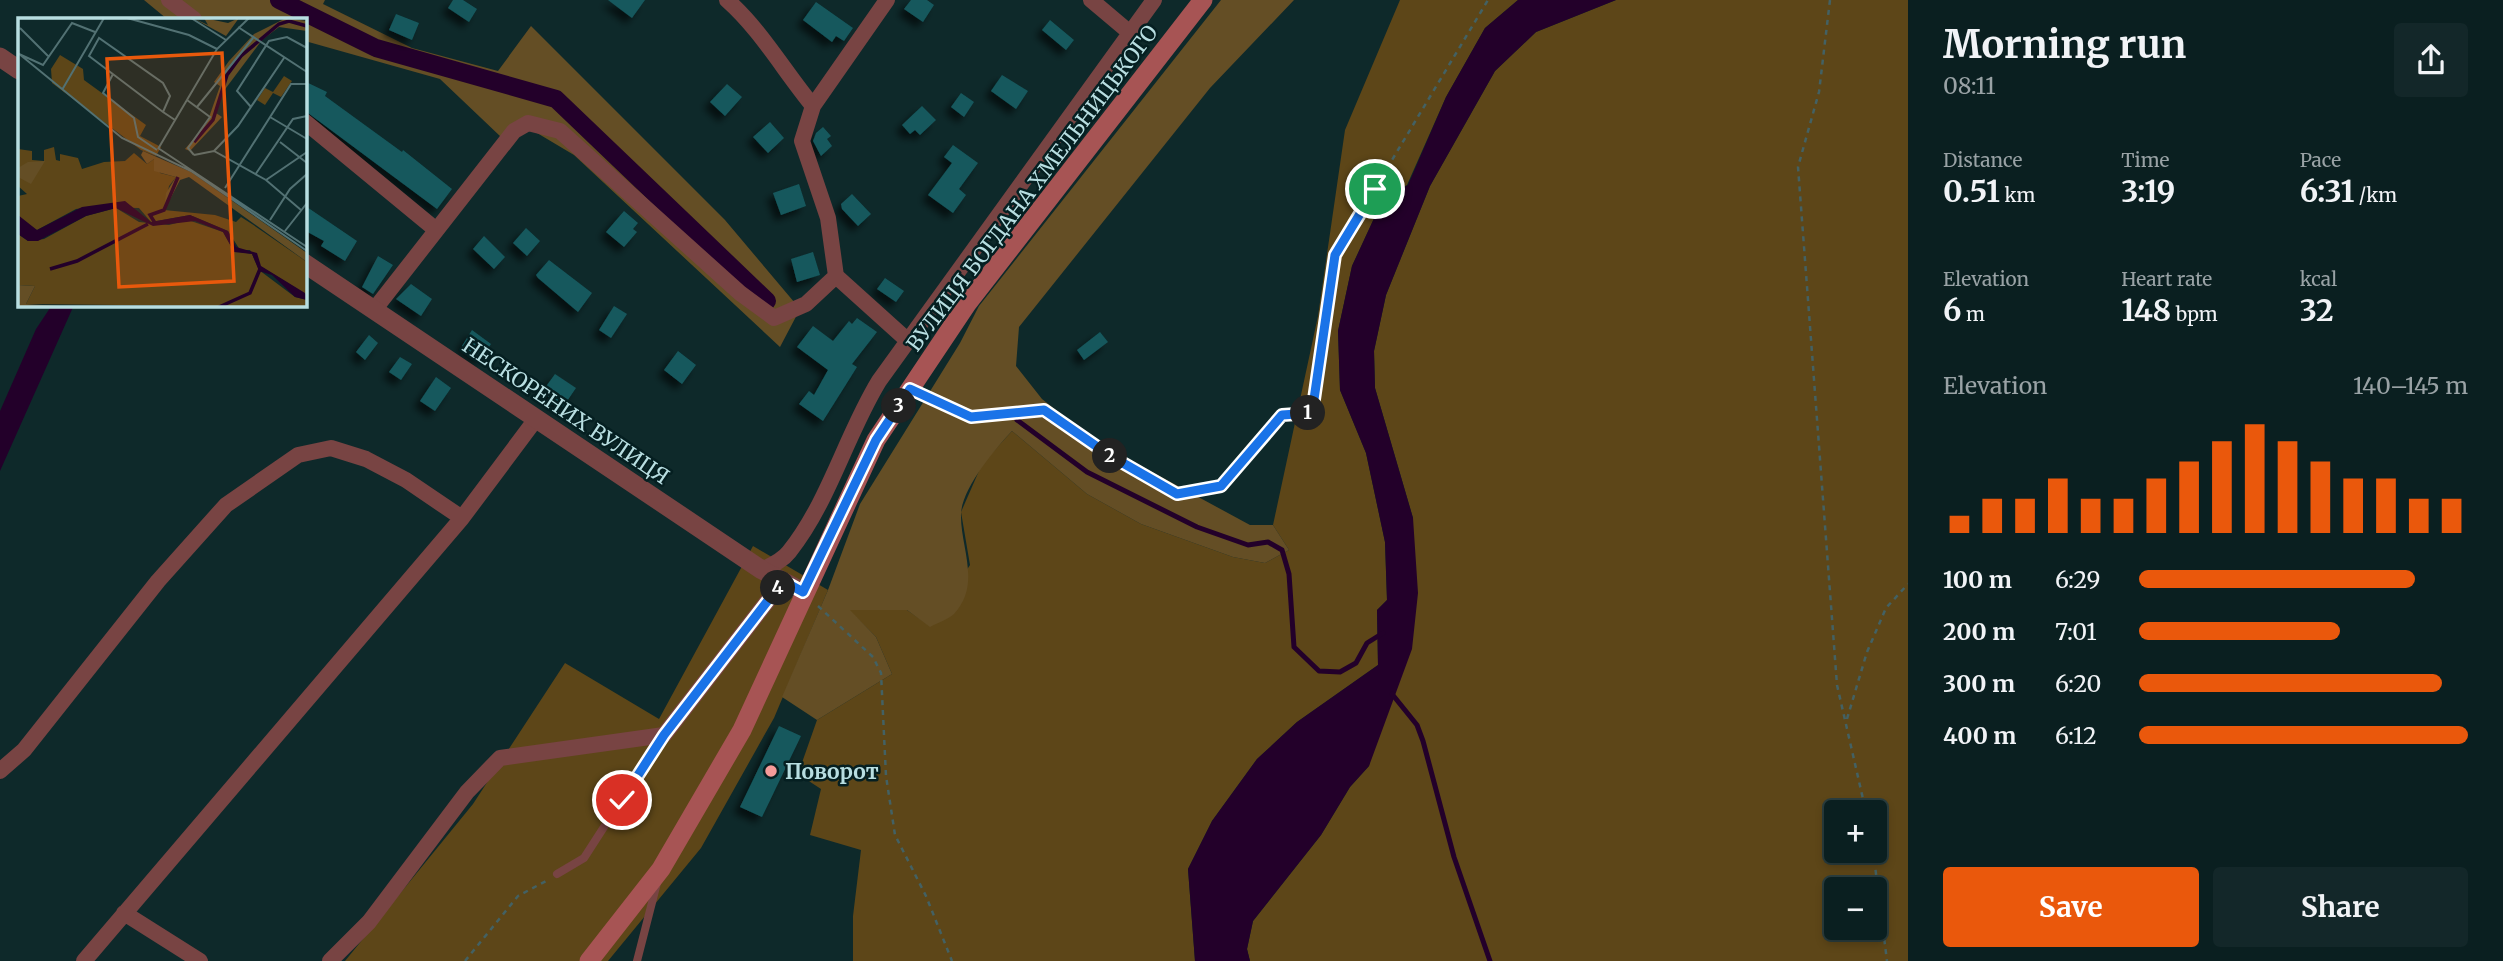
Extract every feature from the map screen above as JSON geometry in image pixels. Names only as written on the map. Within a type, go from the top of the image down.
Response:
[{"type":"main road","name":"ВУЛИЦЯ БОГДАНА ХМЕЛЬНИЦЬКОГО","points":[[589,961],[661,869],[742,730],[803,592],[876,440],[967,304],[1203,0]]},
{"type":"street","points":[[169,0],[193,18]]},
{"type":"street","points":[[727,0],[752,22],[780,66],[813,106]]},
{"type":"street","points":[[887,0],[813,106],[802,141],[828,218],[836,276],[907,340]]},
{"type":"street","points":[[1091,0],[1129,32]]},
{"type":"street","points":[[762,570],[789,552],[813,513],[859,414],[907,340],[1154,0]]},
{"type":"street","points":[[0,57],[18,69]]},
{"type":"street","points":[[306,123],[435,229]]},
{"type":"street","points":[[374,310],[514,131],[528,123],[560,131],[740,293],[774,318],[806,304],[836,276]]},
{"type":"street","name":"НЕСКОРЕНИХ ВУЛИЦЯ","points":[[306,264],[762,570],[803,592]]},
{"type":"street","points":[[84,961],[461,518],[536,419]]},
{"type":"street","points":[[0,771],[24,750],[158,581],[226,505],[298,455],[331,448],[366,459],[406,480],[461,518]]},
{"type":"street","points":[[330,961],[369,922],[467,792],[500,758],[664,735],[783,581]]},
{"type":"street","points":[[124,913],[200,961]]},
{"type":"lane","points":[[557,874],[584,858],[664,735]]},
{"type":"lane","points":[[637,961],[661,869]]},
{"type":"path","points":[[910,389],[971,417],[1044,410],[1109,455],[1177,494],[1221,486],[1282,415],[1312,413],[1335,255],[1488,0]]},
{"type":"path","points":[[1830,0],[1819,92],[1798,167],[1838,685],[1863,800]]},
{"type":"path","points":[[1847,722],[1867,652],[1886,608],[1908,583]]},
{"type":"path","points":[[803,592],[873,657],[881,673],[886,776],[895,835],[926,897],[952,961]]},
{"type":"path","points":[[1876,863],[1887,961]]},
{"type":"path","points":[[465,961],[518,896],[557,874]]},
{"type":"shaded area","points":[[144,0],[325,0],[323,4],[412,48],[498,71],[531,26],[725,220],[800,309],[780,347],[574,155],[532,130],[501,137],[440,79],[306,41],[306,18],[166,18]]},
{"type":"shaded area","points":[[1221,0],[1294,0],[1210,88],[1019,327],[1016,366],[1042,399],[1095,441],[1250,525],[1273,525],[1289,550],[1265,563],[1233,557],[1141,524],[1087,494],[1012,431],[980,470],[963,504],[961,514],[968,578],[967,590],[954,614],[930,627],[907,610],[850,610],[876,637],[892,674],[817,720],[782,697],[828,590],[860,504],[960,343],[979,306]]},
{"type":"shaded area","points":[[1400,0],[1518,0],[1485,28],[1446,97],[1407,185],[1383,199],[1352,266],[1338,331],[1340,390],[1366,453],[1385,542],[1387,600],[1377,610],[1378,665],[1297,722],[1257,759],[1212,821],[1188,869],[1195,961],[853,961],[853,916],[861,850],[810,835],[821,789],[798,774],[817,720],[892,674],[876,637],[849,610],[907,610],[930,626],[970,565],[961,512],[982,464],[1012,431],[1087,494],[1141,524],[1233,557],[1265,563],[1289,550],[1273,525],[1318,316],[1345,130]]},
{"type":"shaded area","points":[[1518,0],[1616,0],[1536,32],[1495,71],[1430,186],[1386,295],[1374,351],[1375,388],[1413,518],[1418,593],[1412,649],[1369,766],[1350,787],[1321,835],[1253,921],[1247,949],[1250,961],[1195,961],[1188,869],[1212,821],[1257,759],[1297,722],[1378,665],[1377,610],[1387,600],[1385,542],[1366,453],[1340,390],[1338,331],[1352,266],[1383,199],[1408,185],[1446,97],[1485,28]]},
{"type":"shaded area","points":[[1616,0],[1908,0],[1908,961],[1250,961],[1247,949],[1253,921],[1321,835],[1350,787],[1369,766],[1413,518],[1375,388],[1374,351],[1386,295],[1430,186],[1495,71],[1536,32]]},
{"type":"shaded area","points":[[51,306],[74,306],[0,471],[0,411],[36,329]]},
{"type":"shaded area","points":[[753,546],[828,590],[774,718],[701,848],[608,961],[345,961],[473,804],[565,663],[659,719]]},
{"type":"building","points":[[453,0],[463,0],[477,9],[469,22],[448,8]]},
{"type":"building","points":[[608,0],[645,0],[632,18]]},
{"type":"building","points":[[911,0],[927,0],[934,5],[923,22],[904,9]]},
{"type":"building","points":[[816,2],[853,28],[844,41],[836,36],[832,42],[803,20]]},
{"type":"building","points":[[396,14],[419,23],[412,40],[389,30]]},
{"type":"building","points":[[1050,20],[1074,40],[1066,50],[1042,30]]},
{"type":"building","points":[[1002,75],[1028,91],[1016,109],[991,91]]},
{"type":"building","points":[[306,82],[327,92],[325,96],[402,152],[403,150],[452,189],[437,209],[306,111]]},
{"type":"building","points":[[727,84],[742,97],[725,116],[710,102]]},
{"type":"building","points":[[961,93],[974,102],[964,117],[951,107]]},
{"type":"building","points":[[922,106],[936,120],[920,135],[915,130],[910,134],[902,125]]},
{"type":"building","points":[[770,122],[784,138],[768,153],[753,137]]},
{"type":"building","points":[[823,127],[831,136],[827,139],[832,146],[821,156],[813,141],[816,133]]},
{"type":"building","points":[[953,145],[978,163],[959,189],[966,195],[953,213],[928,195],[952,163],[944,157]]},
{"type":"building","points":[[799,184],[806,206],[781,215],[773,193]]},
{"type":"building","points":[[852,194],[871,214],[858,226],[842,209],[841,204]]},
{"type":"building","points":[[306,206],[357,241],[345,261],[321,246],[324,241],[306,231]]},
{"type":"building","points":[[624,211],[638,223],[633,229],[637,232],[624,247],[606,232]]},
{"type":"building","points":[[526,228],[540,241],[527,256],[513,243]]},
{"type":"building","points":[[484,236],[505,257],[494,269],[473,249]]},
{"type":"building","points":[[813,252],[820,275],[797,282],[791,259]]},
{"type":"building","points":[[378,256],[393,265],[373,294],[362,287]]},
{"type":"building","points":[[549,260],[592,293],[578,312],[536,275]]},
{"type":"building","points":[[885,278],[904,291],[896,302],[877,289]]},
{"type":"building","points":[[411,284],[432,299],[421,316],[396,299]]},
{"type":"building","points":[[614,306],[627,314],[611,338],[599,330]]},
{"type":"building","points":[[857,318],[877,332],[852,364],[857,367],[823,421],[799,404],[809,391],[814,395],[828,370],[797,347],[813,326],[833,341],[849,321],[852,324]]},
{"type":"building","points":[[472,330],[491,344],[481,359],[462,346]]},
{"type":"building","points":[[1100,332],[1108,342],[1084,360],[1077,350]]},
{"type":"building","points":[[369,335],[378,343],[365,360],[356,352]]},
{"type":"building","points":[[678,351],[696,365],[682,384],[664,370]]},
{"type":"building","points":[[400,357],[412,364],[401,380],[389,372]]},
{"type":"building","points":[[555,374],[576,388],[563,407],[542,392]]},
{"type":"building","points":[[436,377],[451,388],[435,411],[420,401]]},
{"type":"building","name":"Поворот","points":[[779,726],[801,736],[762,817],[740,807]]},
{"type":"waterway","points":[[279,0],[376,48],[556,99],[767,301]]},
{"type":"waterway","points":[[1017,420],[1087,472],[1197,527],[1248,545],[1268,542],[1282,550],[1289,574],[1294,647],[1319,671],[1340,672],[1356,663],[1367,643],[1383,633]]},
{"type":"waterway","points":[[1392,694],[1417,725],[1423,741],[1454,857],[1490,961]]},
{"type":"place","name":"Поворот","points":[[771,771]]},
{"type":"route","points":[[622,800],[664,735],[783,581],[803,592],[876,440],[910,389],[971,417],[1044,410],[1109,455],[1177,494],[1221,486],[1282,415],[1312,413],[1335,255],[1375,189]]}]
